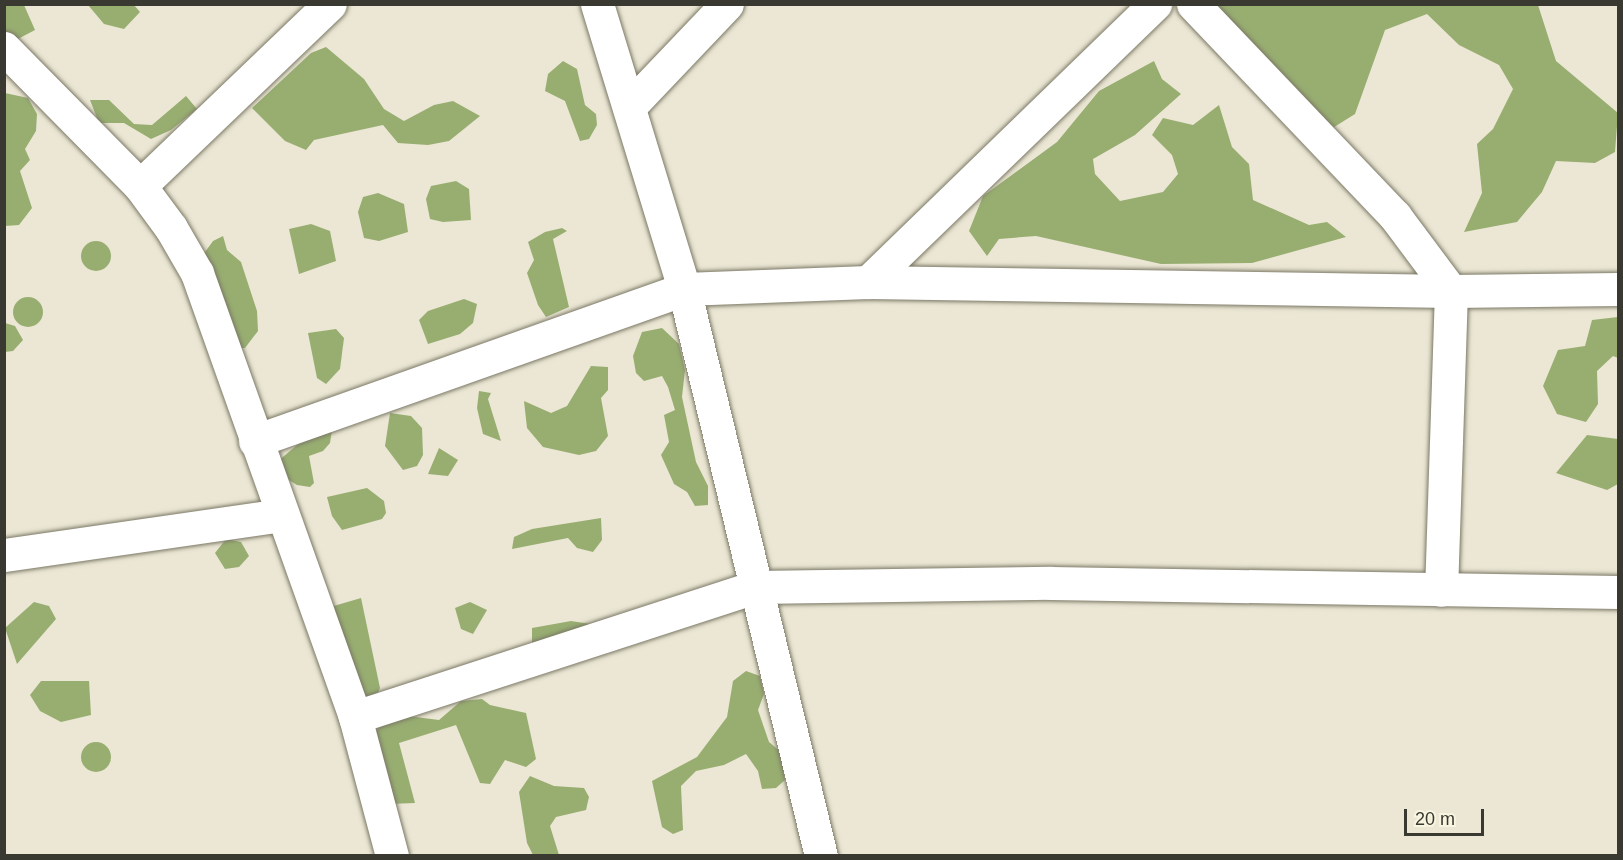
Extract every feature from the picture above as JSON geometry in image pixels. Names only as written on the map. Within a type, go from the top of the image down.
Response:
[{"type":"street","points":[[140,186],[330,4]]},
{"type":"street","points":[[597,4],[684,289],[821,855]]},
{"type":"street","points":[[629,107],[727,4]]},
{"type":"street","points":[[868,282],[1155,4]]},
{"type":"street","points":[[1193,4],[1395,216],[1451,291],[1441,590]]},
{"type":"street","points":[[4,48],[18,78],[140,186],[171,228],[197,273],[355,717],[392,855]]},
{"type":"street","points":[[255,441],[684,289],[868,282],[1451,291],[1618,290]]},
{"type":"street","points":[[4,555],[282,515]]},
{"type":"street","points":[[355,717],[755,587],[1052,583],[1618,592]]},
{"type":"green space","points":[[4,5],[24,5],[35,30],[14,41],[5,33]]},
{"type":"green space","points":[[88,5],[134,5],[140,12],[124,29],[104,24]]},
{"type":"green space","points":[[1208,5],[1538,5],[1556,61],[1618,113],[1615,152],[1595,163],[1556,161],[1542,192],[1517,222],[1464,232],[1482,193],[1477,144],[1493,129],[1513,89],[1499,65],[1459,45],[1427,14],[1385,30],[1355,114],[1331,129]]},
{"type":"green space","points":[[326,47],[364,79],[384,109],[404,121],[434,105],[453,101],[480,116],[449,141],[428,145],[398,143],[383,125],[314,140],[306,150],[285,141],[252,108],[311,53]]},
{"type":"green space","points":[[563,61],[577,69],[585,105],[596,114],[597,125],[589,139],[580,141],[565,101],[545,91],[548,74]]},
{"type":"green space","points":[[1154,61],[1162,79],[1181,94],[1135,135],[1093,159],[1095,174],[1120,201],[1163,192],[1178,174],[1172,155],[1152,135],[1163,118],[1193,125],[1219,105],[1232,147],[1249,164],[1253,200],[1309,225],[1327,222],[1346,237],[1252,263],[1161,264],[1036,236],[999,239],[987,256],[969,231],[983,196],[1057,142],[1099,91]]},
{"type":"green space","points":[[5,93],[28,98],[37,114],[36,131],[25,149],[30,160],[20,171],[32,208],[19,225],[5,226]]},
{"type":"green space","points":[[186,96],[197,109],[171,130],[151,139],[124,123],[99,123],[90,100],[109,100],[134,124],[152,125]]},
{"type":"green space","points":[[456,181],[469,189],[471,220],[443,222],[430,219],[426,199],[431,186]]},
{"type":"green space","points":[[378,193],[404,204],[408,232],[379,241],[364,238],[358,212],[363,197]]},
{"type":"green space","points":[[311,224],[330,231],[336,261],[299,274],[289,229]]},
{"type":"green space","points":[[562,228],[567,231],[553,239],[569,307],[546,317],[538,305],[527,273],[534,260],[528,242],[545,232]]},
{"type":"green space","points":[[223,236],[227,250],[241,262],[257,311],[258,331],[245,348],[235,348],[203,267],[205,252],[213,241]]},
{"type":"green space","points":[[96,241],[106,246],[111,256],[106,266],[96,271],[86,266],[81,256],[86,246]]},
{"type":"green space","points":[[28,297],[38,302],[43,312],[38,322],[28,327],[18,322],[13,312],[18,302]]},
{"type":"green space","points":[[464,299],[477,304],[473,323],[460,334],[428,344],[419,320],[428,311]]},
{"type":"green space","points":[[1618,317],[1618,358],[1613,356],[1597,371],[1598,404],[1586,422],[1557,414],[1543,386],[1558,350],[1585,346],[1592,320]]},
{"type":"green space","points":[[5,323],[15,326],[23,340],[13,351],[5,352]]},
{"type":"green space","points":[[662,328],[679,344],[685,370],[682,397],[696,462],[708,486],[708,505],[695,506],[687,492],[674,484],[661,455],[669,442],[664,415],[675,410],[662,376],[644,381],[636,373],[633,356],[642,332]]},
{"type":"green space","points":[[336,329],[344,338],[340,369],[326,384],[317,378],[308,333]]},
{"type":"green space","points":[[591,366],[608,367],[608,390],[601,398],[608,436],[596,451],[579,455],[543,447],[527,428],[524,401],[551,413],[567,406]]},
{"type":"green space","points":[[479,391],[491,393],[488,399],[501,441],[483,434],[477,408]]},
{"type":"green space","points":[[390,413],[411,416],[422,428],[423,455],[417,466],[403,470],[385,446]]},
{"type":"green space","points":[[332,430],[330,443],[323,451],[309,456],[314,483],[310,487],[297,485],[279,474],[277,462],[310,434]]},
{"type":"green space","points":[[1587,435],[1618,439],[1618,484],[1607,490],[1556,473]]},
{"type":"green space","points":[[439,448],[458,460],[448,476],[428,474]]},
{"type":"green space","points":[[367,488],[384,501],[386,513],[382,519],[342,530],[332,516],[327,497]]},
{"type":"green space","points":[[601,518],[602,540],[593,552],[577,548],[568,538],[512,549],[514,537],[532,529]]},
{"type":"green space","points":[[226,539],[241,542],[249,556],[239,567],[225,569],[215,553]]},
{"type":"green space","points":[[361,598],[380,688],[376,698],[364,700],[327,608]]},
{"type":"green space","points":[[34,602],[49,606],[56,619],[17,664],[5,628]]},
{"type":"green space","points":[[470,602],[487,610],[473,634],[461,629],[455,608]]},
{"type":"green space","points":[[571,621],[597,625],[532,646],[532,628]]},
{"type":"green space","points":[[746,671],[760,676],[764,694],[758,710],[769,742],[781,752],[785,780],[776,788],[762,789],[758,771],[746,754],[724,765],[696,771],[681,786],[683,830],[673,834],[662,827],[652,781],[697,757],[727,717],[733,681]]},
{"type":"green space","points":[[41,681],[89,681],[91,715],[61,722],[40,711],[30,695]]},
{"type":"green space","points":[[482,699],[490,705],[526,713],[536,759],[526,767],[505,760],[490,784],[480,783],[456,725],[399,743],[415,803],[389,804],[371,738],[381,725],[408,716],[439,720],[461,701]]},
{"type":"green space","points":[[96,742],[106,747],[111,757],[106,767],[96,772],[86,767],[81,757],[86,747]]},
{"type":"green space","points":[[530,776],[554,786],[584,788],[589,797],[586,810],[556,817],[550,826],[559,855],[533,855],[527,843],[519,792]]}]
